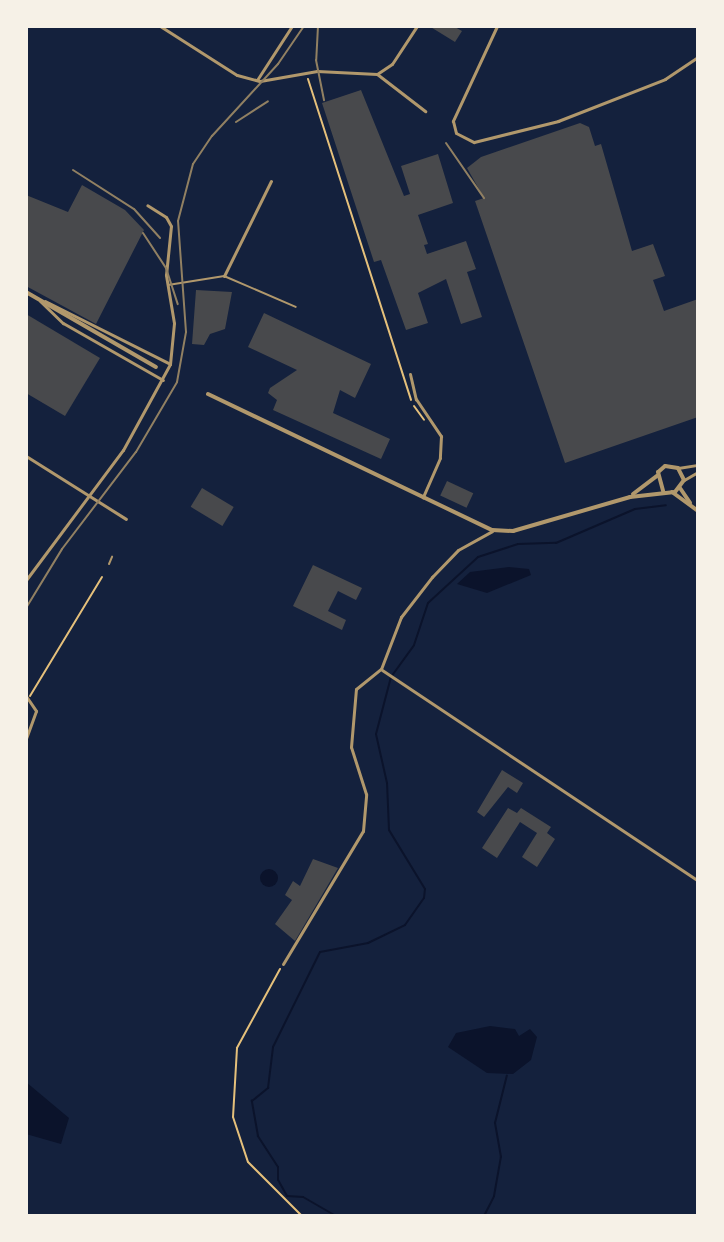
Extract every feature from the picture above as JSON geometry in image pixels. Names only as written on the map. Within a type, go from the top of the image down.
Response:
[{"type":"street","points":[[160,26],[237,75],[257,81],[317,71],[377,74],[425,111]]},
{"type":"street","points":[[257,81],[292,26]]},
{"type":"street","points":[[377,74],[392,64],[417,26]]},
{"type":"street","points":[[497,26],[453,121],[456,133],[474,142],[558,121],[665,79],[698,57]]},
{"type":"street","points":[[224,276],[271,181]]},
{"type":"street","points":[[26,580],[137,428],[170,364],[174,323],[168,284],[171,226],[166,217],[147,205]]},
{"type":"street","points":[[26,292],[156,367]]},
{"type":"street","points":[[38,299],[170,364]]},
{"type":"street","points":[[38,299],[63,323],[163,380]]},
{"type":"street","points":[[410,374],[416,399],[441,436],[440,458],[423,497]]},
{"type":"street","points":[[208,394],[492,530]]},
{"type":"street","points":[[26,456],[126,519]]},
{"type":"street","points":[[630,497],[665,466],[698,465]]},
{"type":"street","points":[[678,468],[684,480]]},
{"type":"street","points":[[672,492],[698,472]]},
{"type":"street","points":[[657,476],[663,491]]},
{"type":"street","points":[[680,488],[696,510]]},
{"type":"street","points":[[283,964],[363,831],[366,794],[351,747],[356,689],[381,669],[401,617],[432,577],[458,550],[492,530],[547,523],[630,497],[663,491],[672,492],[696,510]]},
{"type":"street","points":[[381,669],[388,677],[698,881]]},
{"type":"street","points":[[26,738],[35,723],[28,697]]},
{"type":"lane","points":[[168,284],[224,276],[296,307]]},
{"type":"lane","points":[[109,564],[112,557]]},
{"type":"lane","points":[[26,703],[28,697]]},
{"type":"path","points":[[307,78],[410,399],[425,421]]},
{"type":"path","points":[[28,697],[102,577]]},
{"type":"path","points":[[283,964],[237,1048],[233,1117],[248,1162],[302,1216]]},
{"type":"water","points":[[509,567],[529,569],[531,575],[487,593],[457,584],[470,572]]},
{"type":"water","points":[[269,869],[278,878],[269,887],[260,878]]},
{"type":"water","points":[[490,1026],[515,1029],[519,1036],[530,1029],[537,1037],[531,1060],[513,1074],[487,1073],[448,1047],[456,1033]]},
{"type":"water","points":[[26,1082],[69,1118],[61,1144],[26,1134]]},
{"type":"building","points":[[429,26],[453,26],[462,31],[455,42]]},
{"type":"building","points":[[361,90],[404,196],[410,194],[401,166],[438,154],[453,203],[418,215],[428,244],[424,245],[427,254],[466,241],[476,269],[467,272],[482,317],[461,324],[446,279],[418,293],[428,323],[406,330],[381,260],[374,262],[322,103]]},
{"type":"building","points":[[580,123],[589,127],[595,146],[601,144],[632,251],[653,244],[665,276],[653,280],[664,311],[698,299],[698,417],[565,463],[475,201],[484,198],[467,168],[481,157]]},
{"type":"building","points":[[82,185],[125,210],[144,230],[96,324],[26,286],[26,195],[68,212]]},
{"type":"building","points":[[196,290],[232,292],[225,329],[210,334],[204,345],[192,344]]},
{"type":"building","points":[[264,313],[371,364],[355,398],[340,390],[333,413],[390,439],[381,459],[273,410],[277,400],[268,393],[270,388],[297,370],[248,347]]},
{"type":"building","points":[[26,314],[100,358],[65,416],[26,393]]},
{"type":"building","points":[[447,481],[473,493],[467,508],[440,496]]},
{"type":"building","points":[[202,488],[234,507],[222,526],[191,507]]},
{"type":"building","points":[[313,565],[362,588],[356,600],[338,591],[328,611],[346,620],[342,630],[293,606]]},
{"type":"building","points":[[502,770],[523,783],[517,793],[508,787],[484,817],[477,812]]},
{"type":"building","points":[[508,808],[517,813],[521,808],[551,827],[547,833],[555,839],[537,867],[522,857],[537,833],[520,822],[497,858],[482,848]]},
{"type":"building","points":[[313,859],[338,868],[295,941],[275,924],[292,900],[285,895],[293,881],[300,886]]},
{"type":"waterway","points":[[336,1216],[303,1197],[287,1196],[278,1180],[278,1167],[258,1136],[252,1101],[268,1088],[273,1047],[320,952],[368,943],[405,925],[424,898],[425,889],[389,830],[387,783],[376,734],[391,677],[414,645],[428,603],[478,557],[518,544],[556,543],[635,509],[666,505]]},
{"type":"waterway","points":[[484,1216],[494,1196],[501,1157],[495,1123],[507,1075]]},
{"type":"railway","points":[[26,608],[62,549],[136,452],[177,382],[186,332],[178,221],[193,164],[212,136],[278,64],[304,26]]},
{"type":"railway","points":[[318,26],[316,60],[324,100]]},
{"type":"railway","points":[[236,122],[268,101]]},
{"type":"railway","points":[[446,143],[484,198]]},
{"type":"railway","points":[[73,170],[134,209],[160,238]]},
{"type":"railway","points":[[143,233],[166,268],[178,304]]}]
